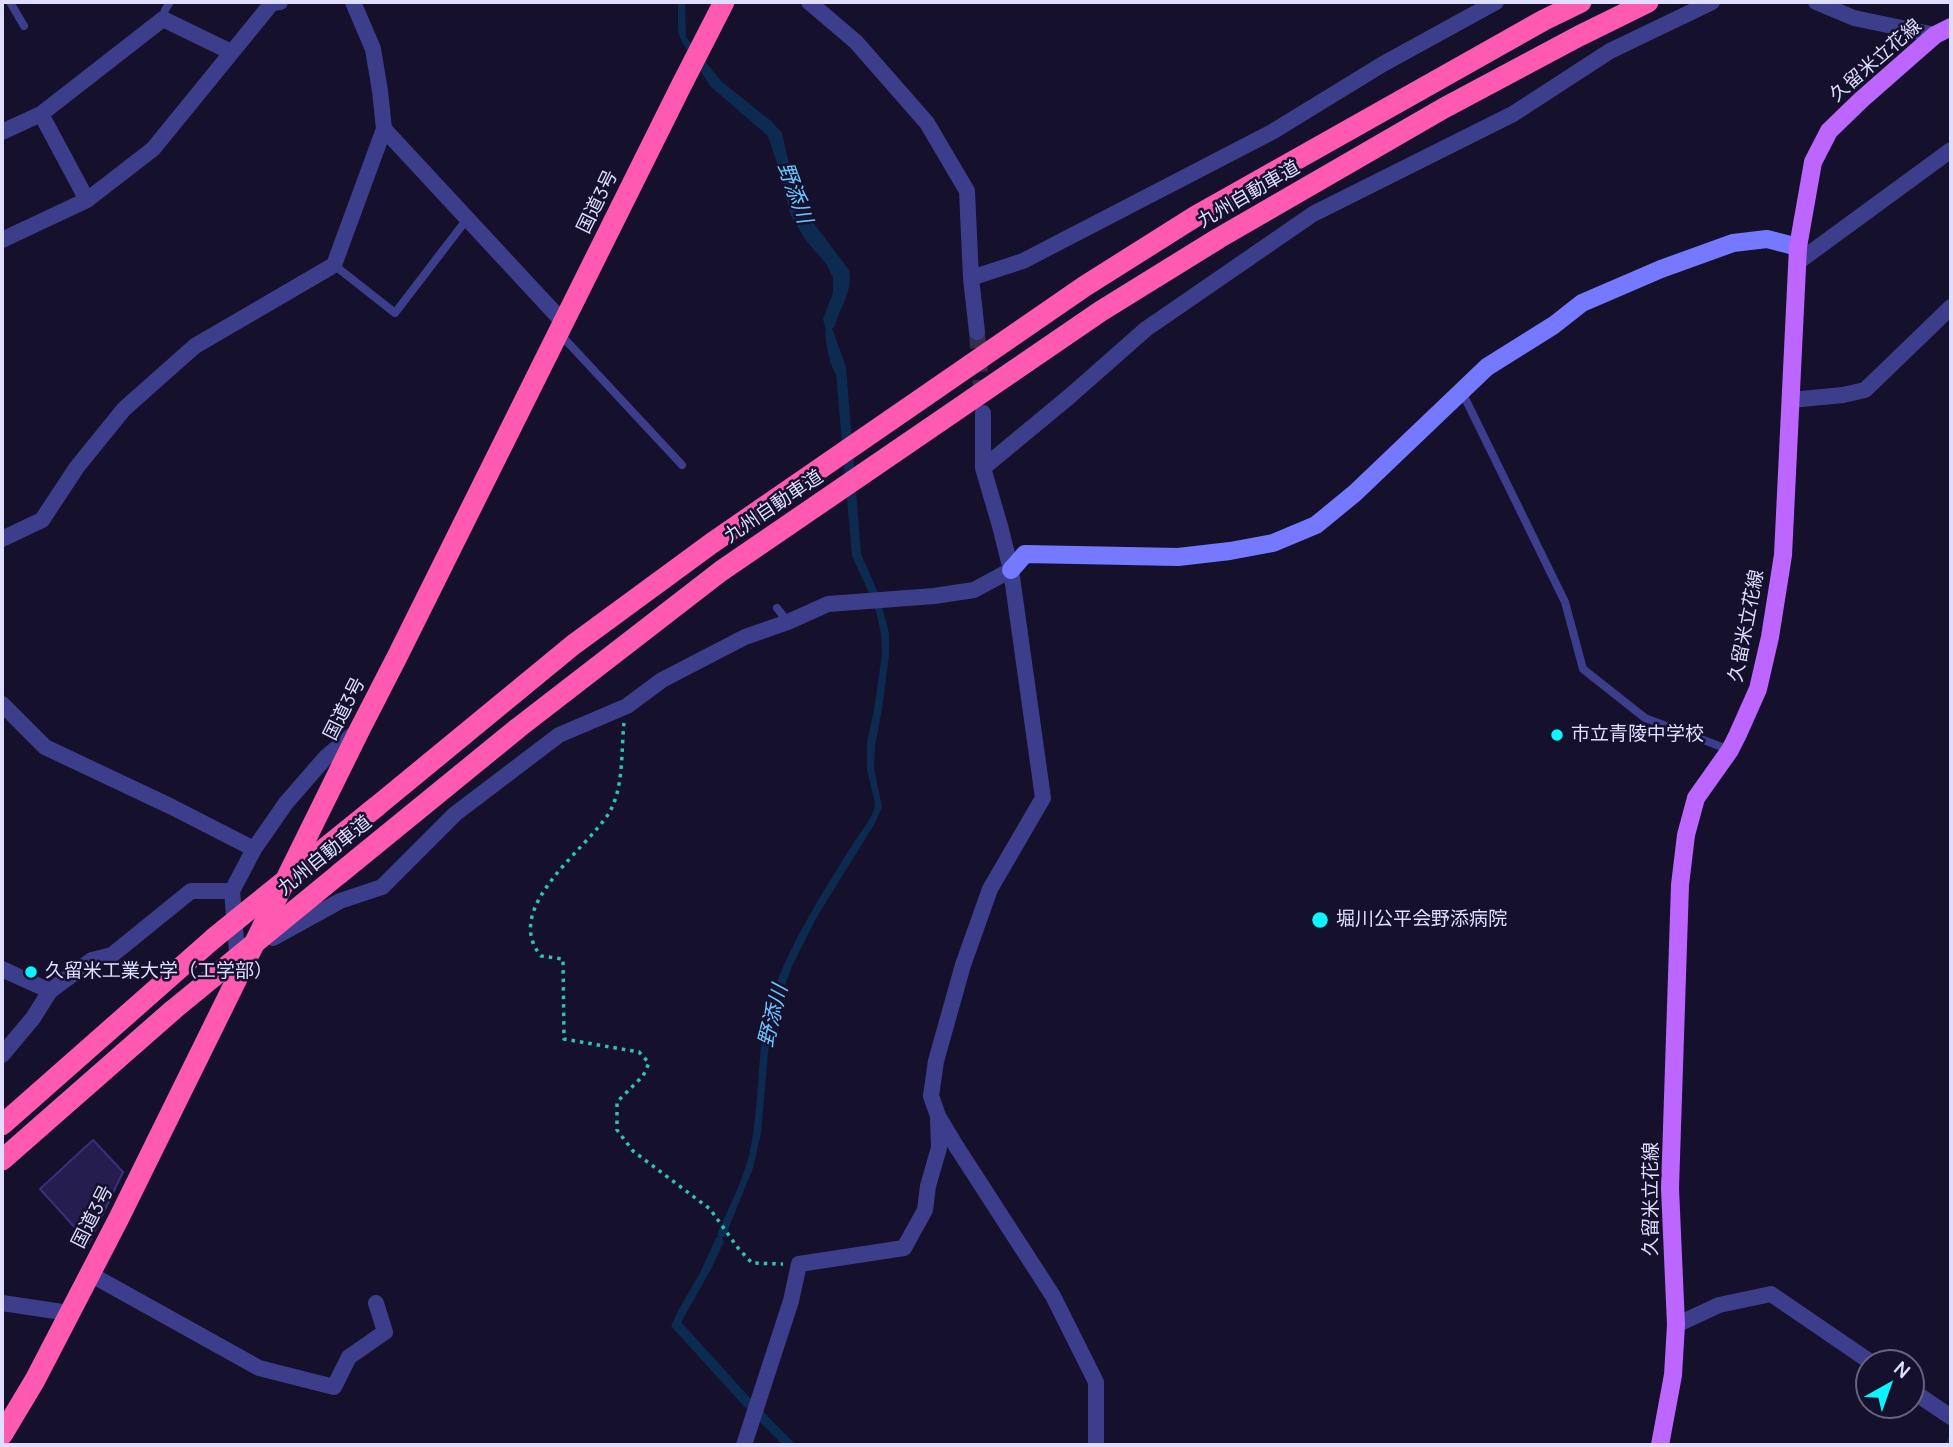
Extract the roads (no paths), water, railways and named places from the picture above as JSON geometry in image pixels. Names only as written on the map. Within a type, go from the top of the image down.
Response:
[{"type":"highway","name":"国道3号","points":[[2,1434],[35,1380],[119,1218],[724,2]]},
{"type":"highway","name":"九州自動車道","points":[[2,1125],[214,938],[573,645],[735,527],[1086,286],[1196,216],[1581,2]]},
{"type":"highway","name":"九州自動車道","points":[[2,1160],[173,1010],[339,874],[518,728],[721,571],[1101,311],[1219,238],[1444,108],[1648,2]]},
{"type":"main road","name":"久留米立花線","points":[[1660,1445],[1672,1375],[1676,1325],[1670,1188],[1680,885],[1686,835],[1696,798],[1730,750],[1758,689],[1770,637],[1783,555],[1798,255],[1813,162],[1829,131],[1935,35],[1951,27]]},
{"type":"street","points":[[2,240],[86,200],[153,149],[272,3],[280,2]]},
{"type":"street","points":[[2,539],[42,520],[77,467],[124,410],[195,346],[334,265],[384,129],[373,49],[353,2]]},
{"type":"street","points":[[809,2],[856,43],[927,123],[967,191],[971,278],[977,332]]},
{"type":"street","points":[[971,278],[1023,261],[1272,132],[1382,64],[1496,2]]},
{"type":"street","points":[[983,468],[1146,329],[1313,214],[1484,130],[1610,51],[1712,2]]},
{"type":"street","points":[[1816,2],[1854,18],[1935,35]]},
{"type":"street","points":[[2,132],[41,114],[163,19],[231,52]]},
{"type":"street","points":[[41,114],[86,200]]},
{"type":"street","points":[[384,129],[561,327]]},
{"type":"street","points":[[251,953],[340,901],[382,887],[455,814],[559,735],[626,706],[662,680],[782,615],[828,604],[934,596],[974,590],[1011,570],[1025,554],[1178,556],[1273,543],[1316,524],[1355,493],[1487,367],[1583,303],[1661,269],[1732,243],[1767,239],[1798,255],[1951,150]]},
{"type":"street","points":[[1791,400],[1843,396],[1866,390],[1951,307]]},
{"type":"street","points":[[984,414],[983,468],[1011,570],[1043,798],[990,889],[963,965],[936,1061],[931,1096],[938,1116],[1053,1296],[1097,1382],[1096,1445]]},
{"type":"street","points":[[2,704],[45,747],[254,849]]},
{"type":"street","points":[[239,976],[232,891],[268,826],[326,757],[360,729]]},
{"type":"street","points":[[2,1055],[33,1018],[50,990],[92,960],[112,955],[191,891],[232,891]]},
{"type":"street","points":[[2,969],[50,990]]},
{"type":"street","points":[[744,1445],[791,1301],[799,1264],[904,1248],[925,1210],[928,1186],[939,1148],[938,1116]]},
{"type":"street","points":[[90,1273],[259,1368],[334,1387],[349,1357],[385,1332],[376,1303]]},
{"type":"street","points":[[1676,1325],[1719,1305],[1771,1294],[1855,1351]]},
{"type":"street","points":[[2,1303],[69,1313]]},
{"type":"street","points":[[1925,1399],[1951,1417]]},
{"type":"lane","points":[[10,2],[24,26]]},
{"type":"lane","points":[[163,19],[164,10],[170,2]]},
{"type":"lane","points":[[334,265],[395,313],[467,219]]},
{"type":"lane","points":[[561,327],[682,465]]},
{"type":"lane","points":[[1461,390],[1564,602],[1583,669],[1645,718],[1730,750]]},
{"type":"water","name":"野添川","points":[[678,2],[685,2],[686,37],[721,81],[782,133],[795,189],[801,203],[849,270],[848,292],[835,327],[832,328],[846,367],[861,554],[879,595],[889,633],[889,655],[874,768],[882,807],[875,823],[815,920],[792,966],[773,1019],[761,1133],[753,1168],[725,1237],[722,1237],[724,1242],[681,1322],[796,1445],[783,1445],[671,1326],[719,1236],[717,1235],[746,1165],[753,1136],[765,1021],[777,982],[805,924],[874,810],[875,803],[867,770],[867,742],[882,654],[881,634],[871,597],[852,556],[836,374],[828,354],[823,319],[833,293],[833,278],[827,265],[805,239],[791,216],[768,136],[710,86],[681,40],[678,31]]},
{"type":"waterway","points":[[1947,1445],[1951,1438]]},
{"type":"tunnel","points":[[977,332],[982,401]]},
{"type":"place","name":"市立青陵中学校","points":[[1557,735]]},
{"type":"place","name":"堀川公平会野添病院","points":[[1320,920]]},
{"type":"place","name":"久留米工業大学（工学部）","points":[[31,972]]}]
